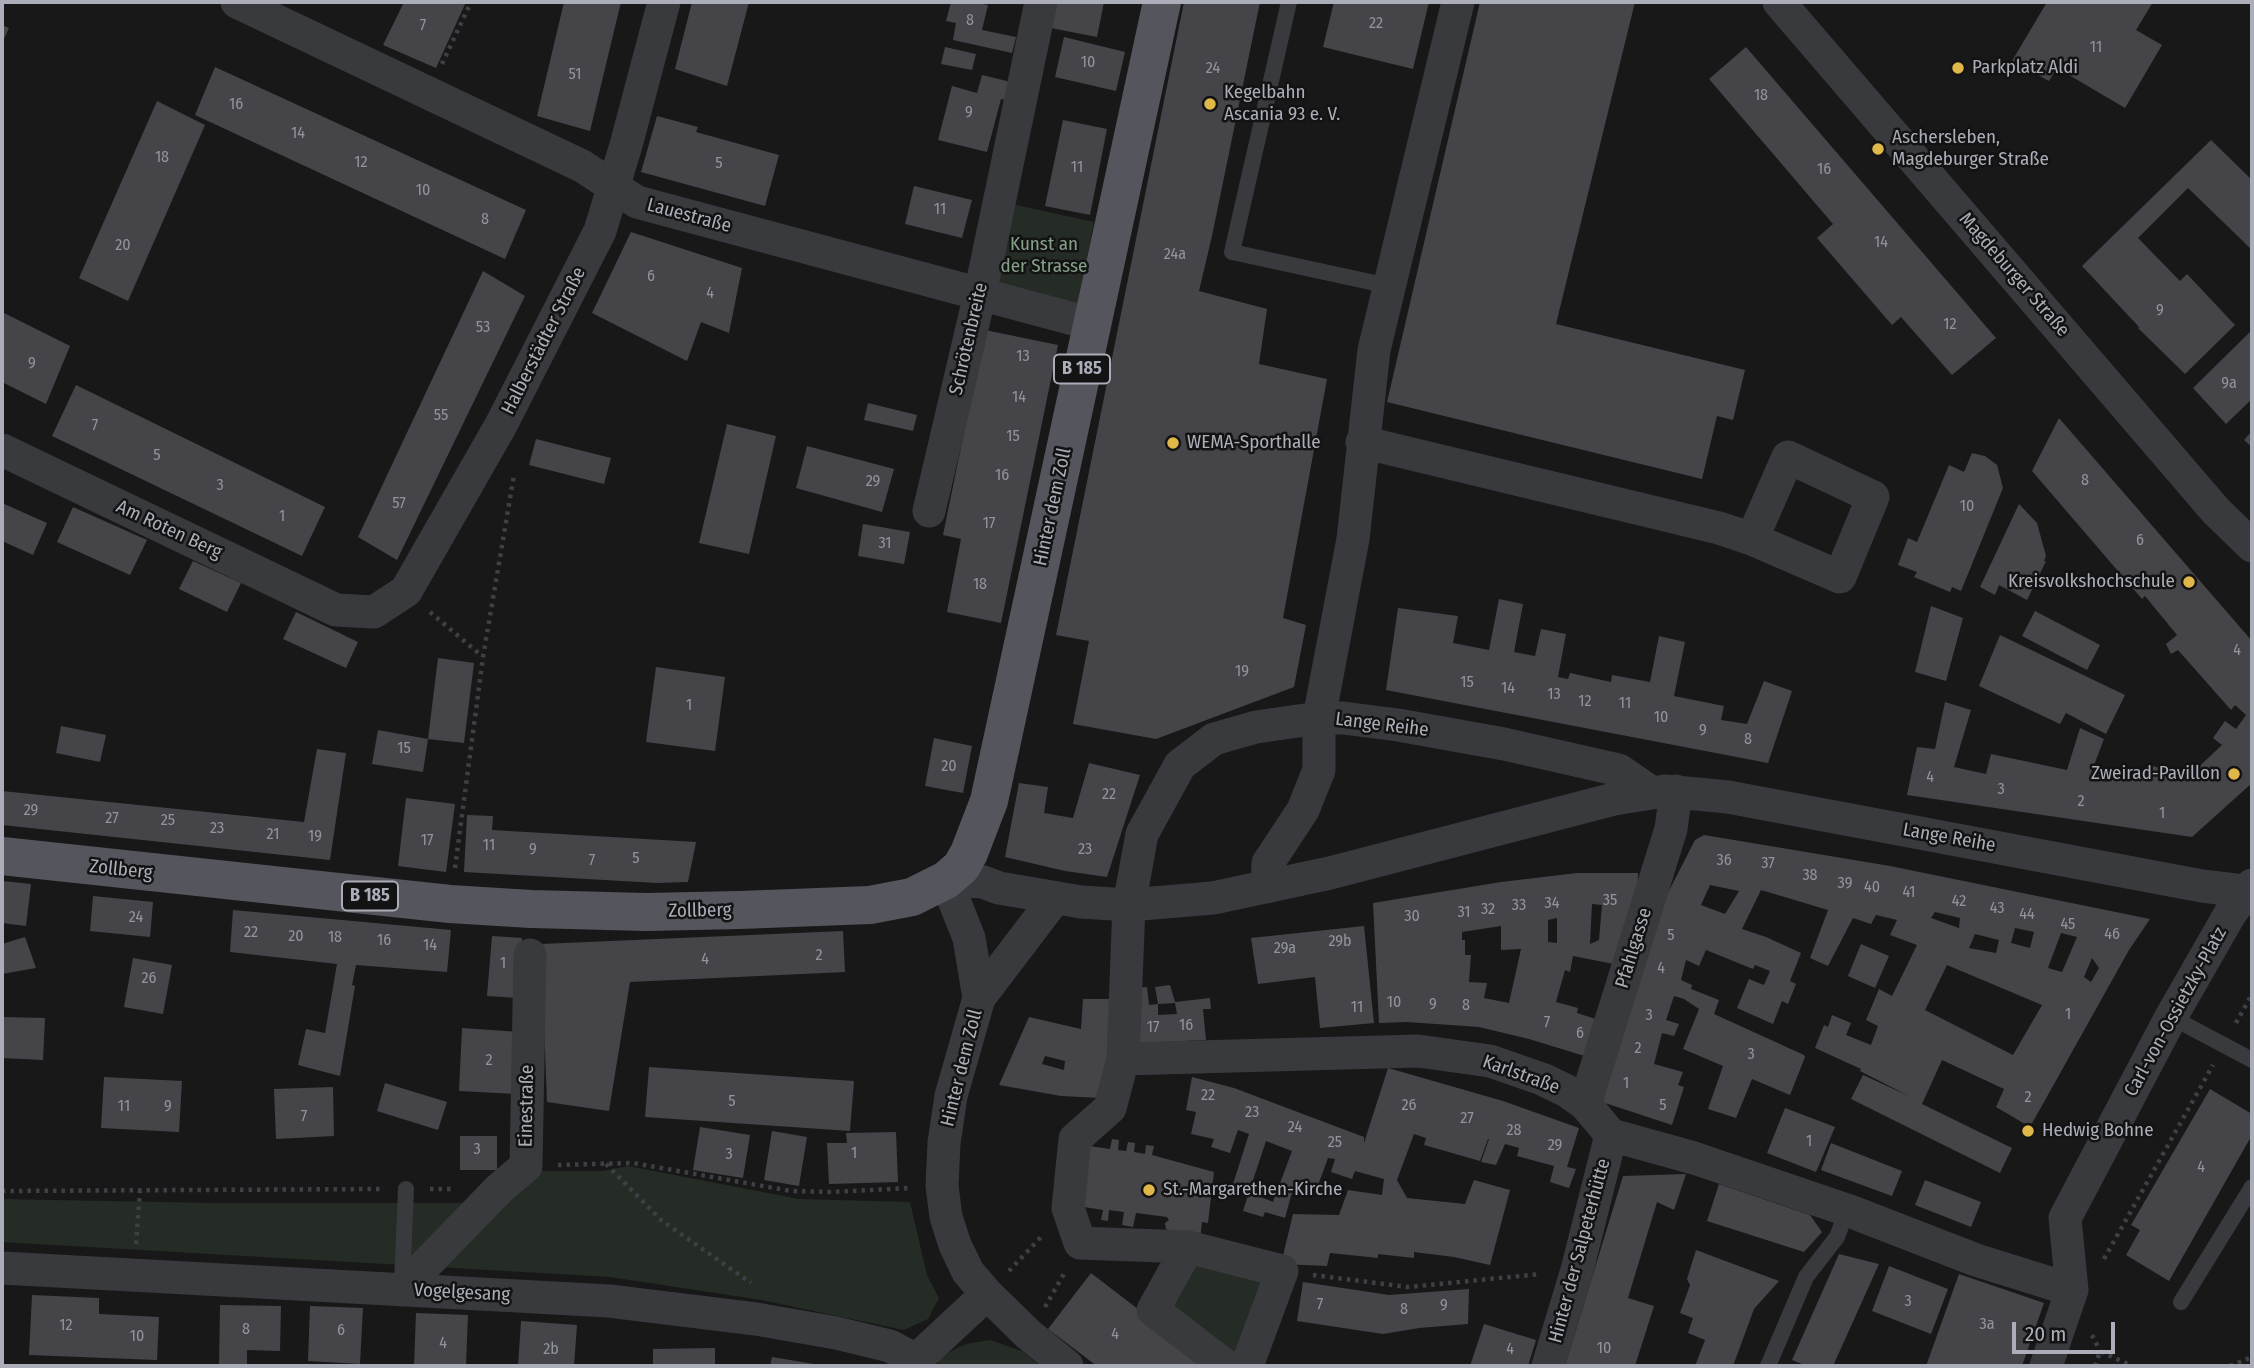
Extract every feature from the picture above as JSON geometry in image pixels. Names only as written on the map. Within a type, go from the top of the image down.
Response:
[{"type":"main road","name":"Hinter dem Zoll","points":[[946,880],[961,867],[970,853],[989,801],[1162,2]]},
{"type":"main road","name":"Zollberg","points":[[2,856],[450,904],[646,912],[870,905],[903,899],[946,880]]},
{"type":"street","name":"Lauestraße","points":[[237,2],[582,166],[637,202],[1092,324]]},
{"type":"street","name":"Halberstädter Straße","points":[[336,610],[374,612],[406,591],[501,425],[600,231],[664,2]]},
{"type":"street","name":"Schrötenbreite","points":[[929,511],[980,294],[1041,2]]},
{"type":"street","points":[[1267,887],[1268,863],[1303,810],[1319,770],[1319,718],[1353,538],[1374,350],[1458,2]]},
{"type":"street","name":"Magdeburger Straße","points":[[1779,2],[2216,511],[2252,546]]},
{"type":"street","points":[[1362,442],[1752,538]]},
{"type":"street","name":"Am Roten Berg","points":[[2,450],[336,610]]},
{"type":"street","name":"Lange Reihe","points":[[1129,905],[1142,834],[1180,765],[1214,739],[1256,727],[1319,718],[1343,718],[1398,725],[1517,747],[1619,770],[1664,791]]},
{"type":"street","name":"Lange Reihe","points":[[946,880],[983,882],[999,888],[1055,898],[1129,905],[1213,898],[1330,873],[1614,799],[1664,791],[1728,797],[2250,890]]},
{"type":"street","name":"Pfahlgasse","points":[[1585,1104],[1671,829],[1664,791]]},
{"type":"street","name":"Hinter dem Zoll","points":[[946,880],[969,939],[979,998]]},
{"type":"street","name":"Carl-von-Ossietzky-Platz","points":[[2072,1290],[2065,1218],[2171,1017],[2230,914],[2250,890]]},
{"type":"street","name":"Hinter dem Zoll","points":[[1055,898],[979,998],[951,1096],[944,1143],[942,1186],[946,1216],[955,1245],[968,1272],[986,1294],[1028,1334],[1067,1366]]},
{"type":"street","points":[[1129,905],[1122,1059],[1110,1108],[1075,1139],[1068,1208],[1080,1243],[1188,1247],[1282,1271],[1247,1366]]},
{"type":"street","name":"Einestraße","points":[[401,1290],[499,1189],[526,1166],[530,955]]},
{"type":"street","name":"Karlstraße","points":[[1122,1059],[1418,1051],[1455,1055],[1504,1066],[1567,1091],[1585,1104],[1611,1135]]},
{"type":"street","points":[[1611,1135],[1694,1158],[1847,1210],[1976,1260],[2072,1290],[2046,1366]]},
{"type":"street","name":"Hinter der Salpeterhütte","points":[[1548,1366],[1577,1270],[1611,1135]]},
{"type":"street","points":[[1188,1247],[1153,1310],[1226,1366]]},
{"type":"street","name":"Vogelgesang","points":[[2,1268],[609,1301],[756,1319],[863,1339],[890,1346],[915,1363]]},
{"type":"street","points":[[915,1363],[986,1294]]},
{"type":"lane","points":[[1289,2],[1232,252],[1389,286]]},
{"type":"lane","points":[[2171,1017],[2252,1060]]},
{"type":"lane","points":[[2181,1302],[2252,1187]]},
{"type":"lane","points":[[401,1290],[406,1189]]},
{"type":"lane","points":[[1768,1366],[1806,1277],[1836,1237],[1847,1210]]},
{"type":"path","points":[[428,93],[471,2]]},
{"type":"path","points":[[450,904],[483,657],[516,458],[501,425]]},
{"type":"path","points":[[406,591],[483,657]]},
{"type":"path","points":[[2102,1266],[2106,1254],[2252,993]]},
{"type":"path","points":[[526,1166],[633,1163],[790,1191],[832,1192],[942,1186]]},
{"type":"path","points":[[606,1164],[661,1220],[756,1287],[756,1319]]},
{"type":"path","points":[[2,1191],[499,1189]]},
{"type":"path","points":[[135,1255],[140,1191]]},
{"type":"path","points":[[986,1294],[1068,1208]]},
{"type":"path","points":[[1028,1334],[1080,1243]]},
{"type":"path","points":[[1282,1271],[1408,1287],[1577,1270]]},
{"type":"path","points":[[2095,1366],[2100,1351],[2132,1366]]},
{"type":"path","points":[[2230,1366],[2252,1357]]},
{"type":"green space","name":"Kunst an der Strasse","points":[[1012,204],[1094,222],[1078,308],[994,289]]},
{"type":"green space","points":[[628,1166],[799,1199],[910,1202],[927,1275],[939,1298],[928,1319],[904,1330],[761,1300],[610,1277],[2,1242],[2,1199],[212,1203],[502,1203],[536,1171],[603,1171]]},
{"type":"green space","points":[[1195,1257],[1266,1279],[1234,1360],[1163,1307]]},
{"type":"green space","points":[[990,1340],[1022,1351],[1040,1366],[937,1366],[941,1356],[966,1344]]},
{"type":"building","points":[[404,2],[466,2],[436,68],[383,45]]},
{"type":"building","points":[[564,2],[621,2],[590,131],[537,116]]},
{"type":"building","points":[[692,2],[749,2],[727,86],[675,69]]},
{"type":"building","points":[[951,2],[988,5],[982,30],[1016,37],[1012,53],[953,40],[956,23],[946,21]]},
{"type":"building","points":[[1056,2],[1104,2],[1097,37],[1051,28]]},
{"type":"building","points":[[1184,2],[1260,2],[1199,291],[1267,309],[1259,364],[1327,379],[1283,618],[1306,625],[1294,687],[1156,739],[1073,724],[1089,641],[1056,635]]},
{"type":"building","points":[[1334,2],[1429,2],[1413,69],[1323,47]]},
{"type":"building","points":[[1480,2],[1635,2],[1556,324],[1745,370],[1733,420],[1717,416],[1702,479],[1387,402]]},
{"type":"building","points":[[2047,2],[2153,2],[2136,30],[2162,45],[2125,108],[2057,68],[2049,81],[2012,61]]},
{"type":"building","points":[[2,25],[9,28],[2,43]]},
{"type":"building","points":[[1064,37],[1125,52],[1116,91],[1055,77]]},
{"type":"building","points":[[945,47],[976,54],[972,70],[941,64]]},
{"type":"building","points":[[1746,47],[1996,338],[1952,375],[1901,317],[1892,325],[1817,238],[1833,224],[1709,79]]},
{"type":"building","points":[[215,67],[526,210],[505,259],[195,115]]},
{"type":"building","points":[[982,75],[1015,83],[1010,101],[1001,99],[987,152],[938,140],[952,86],[977,93]]},
{"type":"building","points":[[157,101],[205,125],[128,301],[79,278]]},
{"type":"building","points":[[657,116],[698,127],[696,132],[779,155],[765,206],[641,172]]},
{"type":"building","points":[[1063,120],[1107,129],[1090,215],[1045,206]]},
{"type":"building","points":[[2211,140],[2252,180],[2252,250],[2188,188],[2138,238],[2180,281],[2187,274],[2235,325],[2185,374],[2138,328],[2082,266]]},
{"type":"building","points":[[914,186],[972,200],[962,238],[905,224]]},
{"type":"building","points":[[631,232],[742,268],[729,333],[701,322],[687,361],[592,313]]},
{"type":"building","points":[[483,271],[525,296],[397,560],[358,537]]},
{"type":"building","points":[[2,312],[70,346],[46,404],[2,382]]},
{"type":"building","points":[[985,330],[1058,345],[1001,623],[947,612],[961,539],[943,535]]},
{"type":"building","points":[[2252,330],[2252,399],[2226,424],[2193,388]]},
{"type":"building","points":[[76,385],[325,507],[302,556],[52,436]]},
{"type":"building","points":[[868,403],[917,415],[913,431],[864,420]]},
{"type":"building","points":[[2059,418],[2252,641],[2252,783],[2192,837],[1907,795],[1917,747],[1935,749],[1945,702],[1971,710],[1954,767],[1986,774],[1991,754],[2067,770],[2080,728],[2104,739],[2091,773],[2145,778],[2149,765],[2189,776],[2222,745],[2213,738],[2225,721],[2236,729],[2246,715],[2235,705],[2231,710],[2178,650],[2171,654],[2166,644],[2177,635],[2145,596],[2142,599],[2032,471]]},
{"type":"building","points":[[727,424],[776,436],[749,554],[699,543]]},
{"type":"building","points":[[2252,431],[2252,447],[2244,440]]},
{"type":"building","points":[[536,439],[611,458],[604,484],[529,465]]},
{"type":"building","points":[[807,446],[894,469],[882,512],[796,488]]},
{"type":"building","points":[[1972,453],[1985,456],[1997,465],[2003,488],[1961,591],[1952,587],[1950,592],[1914,577],[1917,572],[1898,565],[1908,538],[1917,542],[1949,465],[1964,472]]},
{"type":"building","points":[[2,503],[47,523],[33,555],[2,541]]},
{"type":"building","points":[[2019,504],[2037,523],[2046,556],[2027,600],[1999,585],[1995,595],[1980,587]]},
{"type":"building","points":[[73,507],[147,540],[130,575],[57,542]]},
{"type":"building","points":[[863,524],[910,532],[904,564],[858,556]]},
{"type":"building","points":[[193,561],[241,583],[227,612],[179,589]]},
{"type":"building","points":[[1499,599],[1523,604],[1514,652],[1535,656],[1541,629],[1566,634],[1558,677],[1568,679],[1570,673],[1611,682],[1612,675],[1650,682],[1659,636],[1685,642],[1674,696],[1724,706],[1721,720],[1747,724],[1764,681],[1792,691],[1768,763],[1386,690],[1398,608],[1458,616],[1453,643],[1489,650]]},
{"type":"building","points":[[1931,606],[1963,618],[1946,681],[1915,672]]},
{"type":"building","points":[[2035,611],[2100,645],[2087,670],[2022,636]]},
{"type":"building","points":[[296,612],[358,642],[346,668],[283,639]]},
{"type":"building","points":[[2000,635],[2125,695],[2106,734],[2066,713],[2060,724],[1979,686]]},
{"type":"building","points":[[438,658],[474,663],[464,743],[428,739]]},
{"type":"building","points":[[656,667],[725,677],[715,751],[646,742]]},
{"type":"building","points":[[61,726],[106,735],[100,762],[56,753]]},
{"type":"building","points":[[378,730],[428,739],[423,772],[372,764]]},
{"type":"building","points":[[934,738],[972,746],[963,793],[925,786]]},
{"type":"building","points":[[317,749],[346,753],[330,860],[2,825],[2,791],[304,822]]},
{"type":"building","points":[[1089,763],[1140,775],[1107,877],[1065,871],[1005,857],[1019,783],[1048,787],[1044,813],[1073,818]]},
{"type":"building","points":[[406,798],[455,804],[446,872],[398,866]]},
{"type":"building","points":[[467,815],[493,816],[492,830],[696,842],[688,882],[657,883],[464,872]]},
{"type":"building","points":[[1704,835],[1890,866],[2150,919],[2129,950],[2030,1127],[1996,1107],[2004,1089],[1942,1060],[1922,1104],[2012,1148],[2000,1173],[1851,1099],[1863,1075],[1911,1097],[1860,1071],[1861,1069],[1815,1048],[1824,1025],[1828,1027],[1832,1015],[1851,1023],[1846,1035],[1871,1045],[1878,1026],[1866,1020],[1879,989],[1892,996],[1917,945],[1890,935],[1897,920],[1876,915],[1871,924],[1853,918],[1828,966],[1810,958],[1828,910],[1761,890],[1742,929],[1801,953],[1790,981],[1796,984],[1788,1004],[1782,1001],[1773,1024],[1737,1008],[1749,979],[1764,985],[1770,971],[1755,965],[1753,969],[1706,950],[1699,966],[1686,960],[1681,980],[1692,985],[1691,989],[1719,1000],[1714,1014],[1805,1057],[1790,1095],[1752,1079],[1736,1118],[1708,1109],[1723,1066],[1683,1049],[1699,1009],[1674,996],[1666,1020],[1679,1024],[1674,1036],[1662,1033],[1654,1064],[1683,1072],[1678,1085],[1684,1087],[1672,1125],[1605,1103],[1601,1096],[1653,922],[1695,840]],"holes":[[[1710,885],[1739,891],[1725,914],[1701,905]],[[1935,912],[1960,918],[1959,928],[1931,918]],[[2015,928],[2034,932],[2030,948],[2011,943]],[[2061,933],[2077,937],[2062,972],[2048,968]],[[1975,934],[1999,940],[1996,953],[1969,948]],[[2092,958],[2099,968],[2091,982],[2084,977]],[[1947,965],[2042,1005],[2013,1055],[1925,1010]]]},
{"type":"building","points":[[1577,873],[1638,873],[1637,906],[1619,965],[1573,956],[1570,972],[1565,970],[1556,1002],[1578,1008],[1577,1013],[1602,1021],[1591,1058],[1479,1027],[1407,1022],[1379,1023],[1373,903],[1501,882]],"holes":[[[1592,904],[1602,905],[1599,940],[1590,944]],[[1557,918],[1557,943],[1548,942],[1548,920]],[[1501,926],[1501,950],[1521,949],[1509,1003],[1484,998],[1487,983],[1469,982],[1471,955],[1465,955],[1462,932]]]},
{"type":"building","points":[[2,881],[31,884],[26,926],[2,923]]},
{"type":"building","points":[[93,896],[153,902],[150,937],[90,931]]},
{"type":"building","points":[[233,910],[451,930],[447,972],[356,965],[340,1076],[298,1065],[306,1029],[325,1033],[337,964],[230,952]]},
{"type":"building","points":[[1364,926],[1374,1023],[1320,1028],[1315,977],[1258,984],[1251,938]]},
{"type":"building","points":[[843,931],[845,972],[630,982],[609,1111],[547,1102],[541,944]]},
{"type":"building","points":[[492,936],[522,938],[518,998],[487,996]]},
{"type":"building","points":[[25,937],[36,968],[2,974],[2,944]]},
{"type":"building","points":[[1861,944],[1889,956],[1875,988],[1848,976]]},
{"type":"building","points":[[133,958],[172,965],[163,1014],[124,1007]]},
{"type":"building","points":[[1170,985],[1175,1002],[1210,998],[1211,1009],[1203,1009],[1206,1040],[1140,1043],[1136,988],[1147,987],[1149,1005],[1158,1004],[1155,987]],"holes":[[[1175,1003],[1177,1014],[1158,1015],[1158,1004]]]},
{"type":"building","points":[[1083,999],[1109,999],[1110,1044],[1101,1098],[1061,1096],[999,1085],[1029,1017],[1081,1029]],"holes":[[[1045,1056],[1065,1061],[1064,1070],[1042,1064]]]},
{"type":"building","points":[[2,1017],[45,1018],[43,1060],[2,1058]]},
{"type":"building","points":[[462,1028],[520,1032],[517,1094],[459,1091]]},
{"type":"building","points":[[649,1067],[854,1081],[850,1131],[645,1117]]},
{"type":"building","points":[[1388,1068],[1503,1101],[1579,1128],[1567,1167],[1576,1169],[1569,1188],[1550,1182],[1554,1166],[1517,1156],[1519,1148],[1505,1144],[1496,1165],[1481,1162],[1489,1139],[1480,1161],[1424,1145],[1426,1138],[1414,1134],[1397,1180],[1407,1198],[1465,1204],[1474,1180],[1510,1190],[1490,1265],[1414,1252],[1414,1258],[1378,1254],[1378,1258],[1330,1253],[1327,1266],[1281,1264],[1293,1214],[1339,1215],[1348,1190],[1382,1195],[1384,1179],[1355,1171],[1352,1179],[1331,1172],[1335,1159],[1328,1158],[1317,1188],[1298,1181],[1285,1218],[1265,1212],[1263,1217],[1243,1211],[1249,1192],[1232,1187],[1249,1134],[1238,1130],[1230,1153],[1211,1147],[1214,1139],[1191,1134],[1196,1112],[1186,1110],[1192,1077],[1234,1088],[1364,1137],[1364,1143]],"holes":[[[1266,1141],[1292,1151],[1273,1202],[1249,1192]]]},
{"type":"building","points":[[104,1077],[182,1081],[179,1132],[101,1128]]},
{"type":"building","points":[[385,1083],[447,1102],[438,1130],[377,1111]]},
{"type":"building","points":[[333,1087],[334,1136],[276,1139],[274,1089]]},
{"type":"building","points":[[2210,1089],[2252,1114],[2252,1135],[2169,1281],[2126,1255],[2140,1230],[2131,1225]]},
{"type":"building","points":[[1785,1108],[1835,1127],[1816,1172],[1767,1153]]},
{"type":"building","points":[[700,1127],[750,1135],[743,1178],[693,1170]]},
{"type":"building","points":[[772,1131],[807,1137],[799,1186],[764,1180]]},
{"type":"building","points":[[896,1132],[898,1182],[829,1184],[827,1143],[847,1143],[846,1133]]},
{"type":"building","points":[[460,1136],[497,1136],[497,1170],[460,1170]]},
{"type":"building","name":"St.-Margarethen-Kirche","points":[[1112,1139],[1119,1140],[1118,1150],[1126,1151],[1128,1142],[1135,1143],[1134,1152],[1145,1154],[1146,1145],[1154,1146],[1152,1155],[1214,1172],[1208,1223],[1202,1222],[1200,1240],[1178,1238],[1179,1230],[1173,1233],[1166,1229],[1165,1223],[1169,1220],[1167,1217],[1136,1213],[1133,1227],[1122,1225],[1124,1212],[1109,1210],[1108,1221],[1101,1220],[1103,1210],[1084,1207],[1089,1146],[1110,1149]]},
{"type":"building","points":[[1831,1143],[1902,1171],[1892,1196],[1821,1170]]},
{"type":"building","points":[[1686,1174],[1674,1210],[1657,1202],[1628,1298],[1654,1306],[1635,1366],[1565,1366],[1623,1176]]},
{"type":"building","points":[[1925,1180],[1981,1202],[1971,1227],[1915,1205]]},
{"type":"building","points":[[1719,1184],[1810,1215],[1822,1232],[1804,1252],[1707,1221]]},
{"type":"building","points":[[1696,1250],[1779,1281],[1754,1309],[1733,1366],[1695,1366],[1705,1340],[1688,1333],[1693,1318],[1680,1313],[1690,1285],[1687,1279]]},
{"type":"building","points":[[1839,1254],[1879,1264],[1833,1366],[1807,1366],[1792,1360]]},
{"type":"building","points":[[1889,1266],[1948,1289],[1931,1334],[1872,1311]]},
{"type":"building","points":[[1091,1273],[1212,1366],[1097,1366],[1048,1329]]},
{"type":"building","points":[[1959,1274],[2044,1303],[2022,1366],[1926,1366]]},
{"type":"building","points":[[1303,1282],[1389,1295],[1469,1289],[1468,1324],[1383,1334],[1297,1321]]},
{"type":"building","points":[[32,1295],[99,1298],[99,1314],[159,1317],[157,1360],[29,1355]]},
{"type":"building","points":[[220,1305],[281,1306],[280,1351],[247,1350],[247,1366],[219,1366]]},
{"type":"building","points":[[310,1306],[363,1308],[360,1364],[308,1361]]},
{"type":"building","points":[[416,1313],[468,1315],[466,1366],[414,1366]]},
{"type":"building","points":[[521,1321],[577,1325],[574,1366],[518,1366]]},
{"type":"building","points":[[1484,1324],[1536,1340],[1528,1366],[1470,1366]]},
{"type":"building","points":[[715,1348],[715,1366],[653,1366],[653,1349]]},
{"type":"building","points":[[772,1357],[820,1365],[820,1366],[770,1366]]},
{"type":"place","name":"Parkplatz Aldi","points":[[1958,68]]},
{"type":"place","name":"Kegelbahn Ascania 93 e. V.","points":[[1210,104]]},
{"type":"place","name":"Aschersleben, Magdeburger Straße","points":[[1878,149]]},
{"type":"place","name":"WEMA-Sporthalle","points":[[1173,443]]},
{"type":"place","name":"Kreisvolkshochschule","points":[[2189,582]]},
{"type":"place","name":"Zweirad-Pavillon","points":[[2234,774]]},
{"type":"place","name":"Hedwig Bohne","points":[[2028,1131]]},
{"type":"place","name":"St.-Margarethen-Kirche","points":[[1149,1190]]}]
